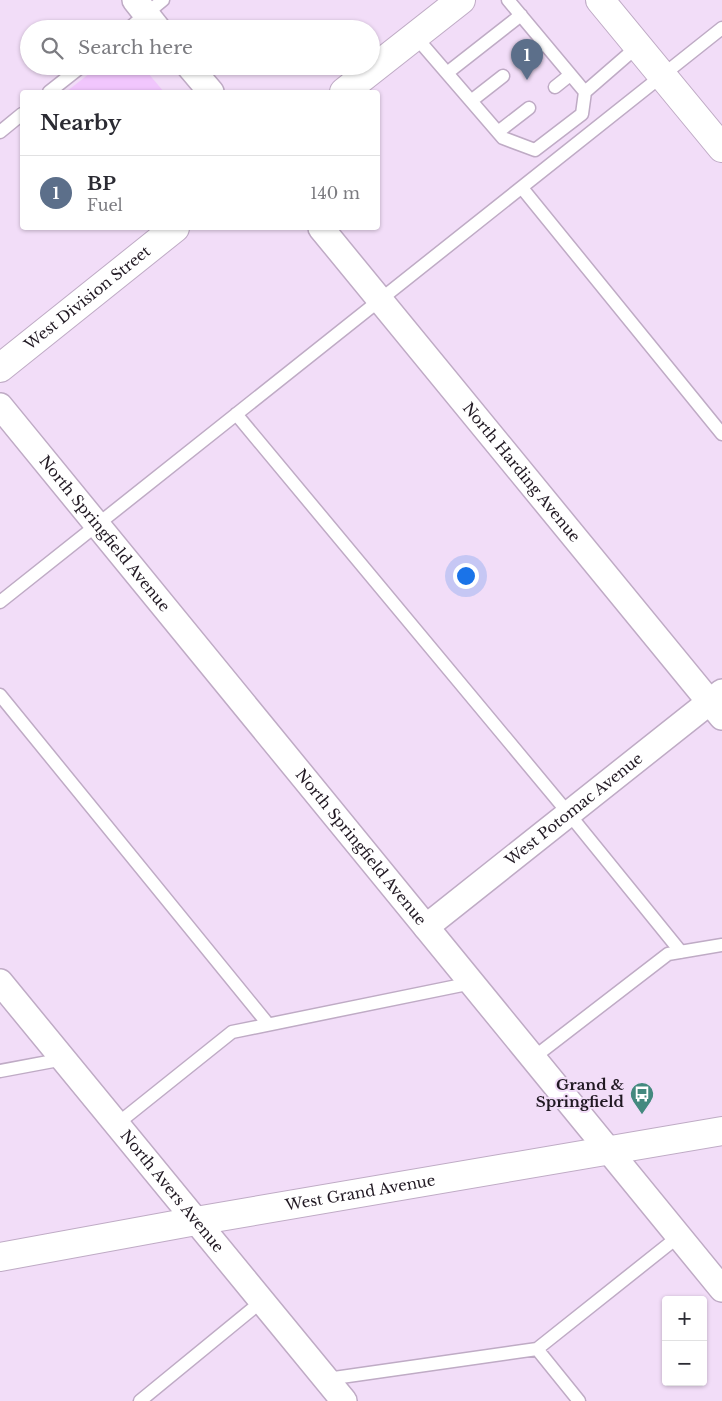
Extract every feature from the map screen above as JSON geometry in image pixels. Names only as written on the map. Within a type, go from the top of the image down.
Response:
[{"type":"main road","points":[[380,64],[461,0]]},
{"type":"main road","points":[[600,0],[722,148]]},
{"type":"main road","points":[[347,90],[366,75]]},
{"type":"main road","name":"West Division Street","points":[[0,368],[173,230]]},
{"type":"main road","name":"West Grand Avenue","points":[[0,1257],[196,1221],[722,1131]]},
{"type":"street","points":[[197,75],[209,90]]},
{"type":"street","name":"North Harding Avenue","points":[[323,230],[718,704]]},
{"type":"street","name":"North Springfield Avenue","points":[[0,406],[722,1289]]},
{"type":"street","name":"West Potomac Avenue","points":[[426,927],[569,814],[718,704]]},
{"type":"street","name":"North Avers Avenue","points":[[0,982],[344,1401]]},
{"type":"lane","points":[[508,0],[585,92]]},
{"type":"lane","points":[[447,73],[520,15]]},
{"type":"lane","points":[[0,602],[722,28]]},
{"type":"lane","points":[[415,36],[503,138],[535,150],[582,114],[585,92],[638,46]]},
{"type":"lane","points":[[528,55],[544,43]]},
{"type":"lane","points":[[52,90],[71,75]]},
{"type":"lane","points":[[555,87],[570,75]]},
{"type":"lane","points":[[471,101],[502,76]]},
{"type":"lane","points":[[498,132],[529,108]]},
{"type":"lane","points":[[1,129],[20,115]]},
{"type":"lane","points":[[522,188],[722,434]]},
{"type":"lane","points":[[236,414],[569,814],[680,952]]},
{"type":"lane","points":[[0,695],[268,1024]]},
{"type":"lane","points":[[533,1058],[668,954],[722,945]]},
{"type":"lane","points":[[117,1124],[232,1032],[472,983]]},
{"type":"lane","points":[[0,1071],[64,1059]]},
{"type":"lane","points":[[327,1379],[537,1350],[678,1236]]},
{"type":"lane","points":[[140,1401],[262,1302]]},
{"type":"lane","points":[[537,1350],[579,1401]]},
{"type":"shaded area","points":[[88,75],[150,75],[162,90],[69,90]]},
{"type":"place","name":"BP","points":[[527,80]]},
{"type":"place","name":"Grand & Springfield","points":[[642,1115]]}]
